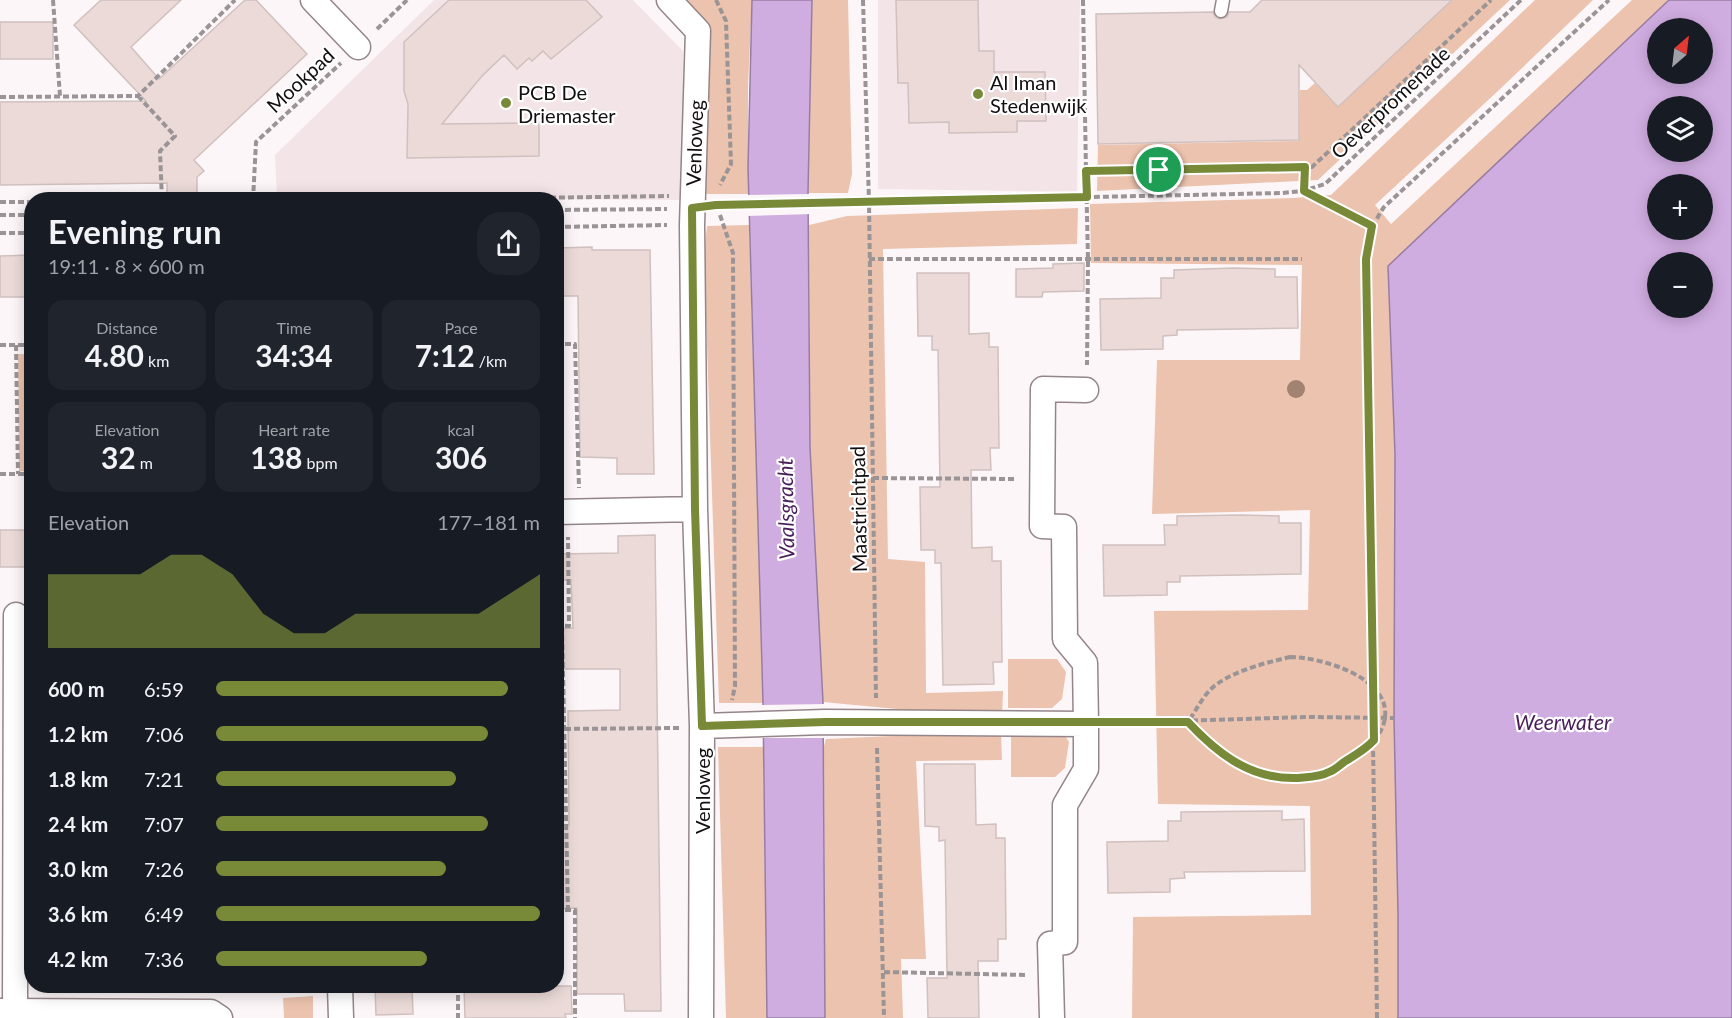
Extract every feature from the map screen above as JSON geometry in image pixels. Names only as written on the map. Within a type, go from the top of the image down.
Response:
[{"type":"street","points":[[313,0],[358,47]]},
{"type":"street","name":"Venloweg","points":[[669,0],[698,32],[692,210],[695,509],[714,725],[701,1018]]},
{"type":"street","points":[[1052,1018],[1050,944],[1065,942],[1065,805],[1086,769],[1086,724],[1085,663],[1065,639],[1064,527],[1042,526],[1043,388],[1086,390]]},
{"type":"street","points":[[564,512],[695,509]]},
{"type":"street","points":[[16,615],[8,1010],[211,1012],[220,1018]]},
{"type":"street","points":[[714,725],[825,722],[1086,724]]},
{"type":"street","points":[[340,993],[341,1018]]},
{"type":"path","points":[[53,0],[60,96]]},
{"type":"path","points":[[0,97],[138,96],[235,0]]},
{"type":"path","name":"Mookpad","points":[[253,192],[256,142],[406,0]]},
{"type":"path","points":[[565,729],[714,725],[735,686],[733,253],[716,205],[720,184],[731,164],[726,21],[716,0]]},
{"type":"path","name":"Maastrichtpad","points":[[863,0],[884,1018]]},
{"type":"path","points":[[1083,0],[1088,259],[1086,390]]},
{"type":"path","points":[[1086,171],[1312,167],[1491,0]]},
{"type":"path","name":"Oeverpromenade","points":[[692,210],[716,205],[1304,191],[1325,184],[1521,0]]},
{"type":"path","points":[[1377,1018],[1366,259],[1372,226],[1384,207],[1609,0]]},
{"type":"path","points":[[138,96],[175,136],[159,151],[162,192]]},
{"type":"path","points":[[1305,167],[1304,191],[1372,226]]},
{"type":"path","points":[[0,202],[24,202]]},
{"type":"path","points":[[564,206],[692,210]]},
{"type":"path","points":[[564,210],[692,210]]},
{"type":"path","points":[[564,225],[692,210]]},
{"type":"path","points":[[0,215],[24,215]]},
{"type":"path","points":[[0,233],[24,233]]},
{"type":"path","points":[[869,259],[1302,259]]},
{"type":"path","points":[[564,344],[575,344],[579,488],[564,509]]},
{"type":"path","points":[[0,345],[24,345]]},
{"type":"path","points":[[16,345],[18,474]]},
{"type":"path","points":[[0,474],[24,474]]},
{"type":"path","points":[[873,478],[1042,479]]},
{"type":"path","points":[[564,540],[570,626],[564,625]]},
{"type":"path","points":[[1290,657],[1309,657],[1332,663],[1371,687],[1380,697],[1385,718],[1374,740],[1358,754],[1329,772],[1312,777],[1288,778],[1255,773],[1224,757],[1209,745],[1188,722],[1210,690],[1234,675],[1262,664],[1290,657]]},
{"type":"path","points":[[564,694],[564,807],[568,910]]},
{"type":"path","points":[[1086,724],[1308,717],[1394,718]]},
{"type":"path","points":[[564,910],[575,910],[575,1018]]},
{"type":"path","points":[[884,972],[1052,975]]},
{"type":"path","points":[[458,993],[458,1018]]},
{"type":"shaded area","name":"PCB De Driemaster","points":[[434,0],[633,0],[683,51],[685,200],[564,199],[564,192],[277,192],[275,155]]},
{"type":"shaded area","points":[[687,0],[752,0],[748,86],[748,194],[705,194],[703,26]]},
{"type":"shaded area","points":[[812,0],[848,0],[852,174],[848,193],[808,193]]},
{"type":"shaded area","name":"Al Iman Stedenwijk","points":[[878,0],[1080,0],[1077,192],[878,189]]},
{"type":"shaded area","points":[[1452,0],[1510,0],[1318,180],[1097,191],[1098,145],[1299,141],[1300,90],[1307,90],[1315,83],[1338,107]]},
{"type":"shaded area","points":[[1535,0],[1593,0],[1375,205],[1391,224],[1632,0],[1669,0],[1650,18],[1647,18],[1647,21],[1388,266],[1395,454],[1394,718],[1398,1018],[1132,1018],[1133,917],[1311,915],[1310,806],[1158,804],[1154,611],[1308,610],[1310,510],[1152,514],[1157,360],[1300,360],[1302,265],[1091,263],[1090,204],[1331,195]]},
{"type":"shaded area","points":[[1078,208],[1077,244],[883,249],[888,559],[925,562],[926,693],[1003,691],[1002,719],[823,702],[810,448],[809,225],[847,216]]},
{"type":"shaded area","points":[[749,225],[763,703],[719,703],[704,255],[707,226]]},
{"type":"shaded area","points":[[18,354],[24,354],[24,471],[19,471]]},
{"type":"shaded area","points":[[1008,659],[1057,659],[1066,672],[1062,699],[1052,708],[1008,708]]},
{"type":"shaded area","points":[[1011,728],[1060,728],[1069,742],[1065,768],[1055,777],[1011,777]]},
{"type":"shaded area","points":[[1001,731],[1002,760],[916,761],[926,959],[901,959],[903,1018],[825,1018],[824,746],[826,739]]},
{"type":"shaded area","points":[[718,747],[763,747],[767,1018],[726,1018]]},
{"type":"shaded area","points":[[313,996],[313,1018],[284,1018],[283,998]]},
{"type":"water","name":"Vaalsgracht","points":[[752,0],[812,0],[808,193],[810,447],[823,702],[825,1018],[767,1018],[763,703],[748,168]]},
{"type":"water","name":"Weerwater","points":[[1669,0],[1732,0],[1732,1018],[1398,1018],[1394,718],[1395,454],[1388,266],[1647,21],[1647,84],[1713,84],[1713,18],[1650,18]]},
{"type":"pier","points":[[811,194],[812,214],[746,216],[745,195]]},
{"type":"pier","points":[[825,704],[825,738],[762,738],[762,705]]},
{"type":"building","points":[[101,0],[181,0],[131,47],[159,79],[245,0],[256,0],[307,54],[194,160],[204,171],[197,177],[197,192],[167,192],[167,183],[0,185],[0,102],[146,101],[74,25]]},
{"type":"building","points":[[449,0],[586,0],[602,17],[551,59],[543,51],[532,61],[529,58],[517,69],[504,55],[482,76],[442,124],[539,123],[539,156],[407,158],[408,104],[404,91],[404,42]]},
{"type":"building","points":[[896,0],[978,0],[979,51],[994,51],[994,72],[1045,72],[1046,121],[1017,121],[1017,132],[949,133],[949,122],[909,123],[908,83],[898,83]]},
{"type":"building","points":[[1262,0],[1452,0],[1338,107],[1299,65],[1299,140],[1098,144],[1096,14],[1213,12],[1215,17],[1220,19],[1227,17],[1229,12],[1250,12]]},
{"type":"building","points":[[0,22],[53,22],[53,59],[0,59]]},
{"type":"building","points":[[564,248],[650,250],[654,474],[617,474],[617,458],[580,457],[578,296],[564,296]]},
{"type":"building","points":[[24,255],[24,297],[0,297],[0,256]]},
{"type":"building","points":[[1084,263],[1084,291],[1043,292],[1042,297],[1016,297],[1016,269],[1053,268],[1053,264]]},
{"type":"building","points":[[1275,269],[1275,277],[1297,277],[1298,328],[1177,330],[1177,335],[1163,336],[1163,349],[1101,350],[1100,299],[1161,298],[1161,278],[1174,278],[1174,270]]},
{"type":"building","points":[[917,273],[969,273],[969,334],[989,333],[989,347],[998,347],[999,448],[990,448],[991,470],[971,470],[972,548],[992,547],[992,561],[1001,561],[1002,662],[993,662],[994,684],[943,685],[941,563],[935,563],[935,550],[921,550],[920,487],[940,487],[938,350],[932,350],[932,336],[918,336]]},
{"type":"building","points":[[1177,516],[1279,516],[1279,523],[1301,523],[1301,574],[1180,576],[1180,582],[1167,582],[1167,595],[1104,596],[1103,545],[1165,545],[1164,525],[1177,525]]},
{"type":"building","points":[[0,530],[24,530],[24,567],[0,567]]},
{"type":"building","points":[[655,535],[661,1011],[625,1011],[624,994],[577,994],[577,908],[564,909],[564,825],[569,825],[568,711],[620,710],[620,669],[564,669],[564,629],[573,628],[571,580],[564,580],[564,554],[618,553],[618,536]]},
{"type":"building","points":[[924,764],[975,764],[976,825],[996,824],[996,838],[1005,838],[1006,939],[998,939],[998,961],[978,961],[979,1018],[928,1018],[927,978],[947,978],[945,840],[939,841],[939,827],[925,826]]},
{"type":"building","points":[[1282,811],[1282,820],[1304,819],[1305,871],[1184,872],[1185,878],[1170,879],[1170,892],[1108,893],[1107,842],[1168,841],[1168,821],[1181,821],[1181,812]]},
{"type":"building","points":[[564,986],[571,986],[572,1014],[565,1014],[566,1018],[465,1018],[464,993],[564,993]]},
{"type":"building","points":[[375,993],[412,993],[413,1014],[376,1015]]},
{"type":"place","name":"Al Iman Stedenwijk","points":[[978,94]]},
{"type":"place","name":"PCB De Driemaster","points":[[506,103]]},
{"type":"route","points":[[1305,167],[1304,191],[1372,226],[1366,259],[1371,687],[1374,740],[1358,754],[1329,772],[1312,777],[1288,778],[1255,773],[1224,757],[1209,745],[1188,722],[1086,724],[825,722],[702,726],[695,509],[692,208],[716,205],[1087,197],[1086,171],[1159,170],[1305,167]]}]
